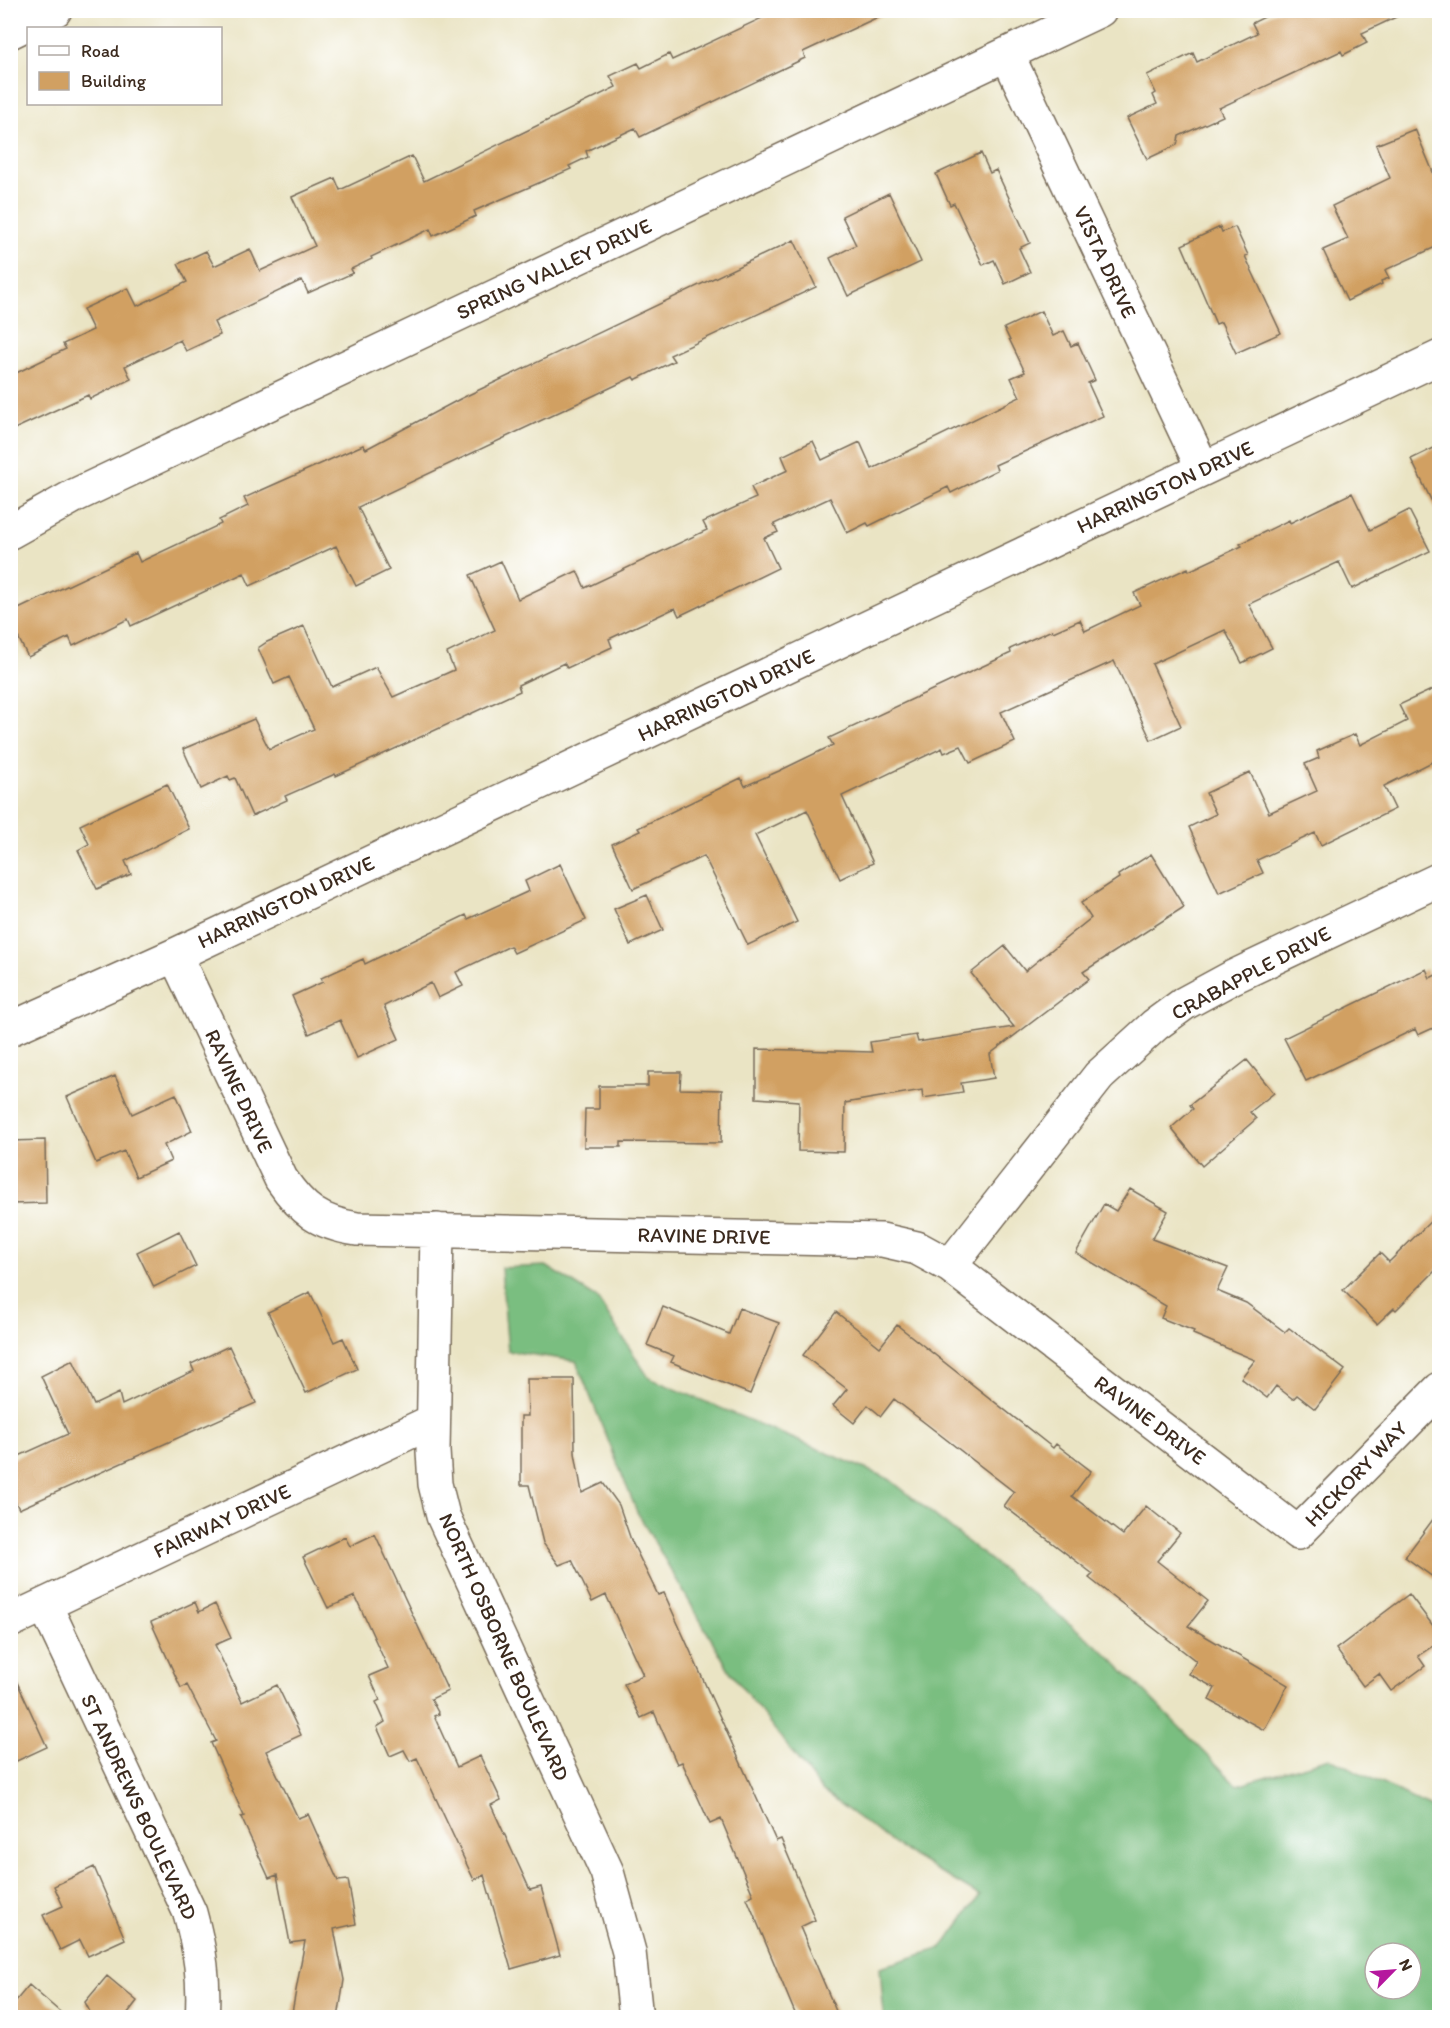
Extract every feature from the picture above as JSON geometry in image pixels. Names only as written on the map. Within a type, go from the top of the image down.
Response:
[{"type":"street","points":[[10,32],[55,10]]},
{"type":"street","name":"SPRING VALLEY DRIVE","points":[[10,532],[76,495],[1100,10]]},
{"type":"street","name":"VISTA DRIVE","points":[[1007,54],[1203,469]]},
{"type":"street","name":"HARRINGTON DRIVE","points":[[10,1029],[175,955],[1440,357]]},
{"type":"street","name":"CRABAPPLE DRIVE","points":[[950,1266],[1099,1076],[1155,1024],[1185,1003],[1233,977],[1440,879]]},
{"type":"street","name":"RAVINE DRIVE","points":[[175,955],[280,1179],[297,1202],[315,1216],[335,1225],[357,1229],[882,1240],[917,1248],[950,1266],[1298,1533]]},
{"type":"street","name":"NORTH OSBORNE BOULEVARD","points":[[437,1230],[433,1421],[435,1484],[443,1516],[607,1872],[629,1952],[636,2018]]},
{"type":"street","name":"HICKORY WAY","points":[[1298,1533],[1440,1389]]},
{"type":"street","name":"FAIRWAY DRIVE","points":[[10,1621],[433,1421]]},
{"type":"street","name":"ST ANDREWS BOULEVARD","points":[[45,1605],[190,1914],[201,1951],[204,1990],[202,2018]]},
{"type":"green space","points":[[546,1266],[597,1298],[649,1378],[889,1479],[1105,1652],[1237,1785],[1330,1758],[1433,1809],[1439,1803],[1439,2017],[884,2017],[880,1967],[942,1948],[980,1896],[906,1852],[823,1792],[731,1673],[637,1512],[576,1361],[508,1351],[501,1268]]},
{"type":"building","points":[[779,10],[893,10],[803,52],[805,58],[640,137],[635,128],[586,151],[588,157],[569,166],[571,169],[474,211],[476,216],[433,236],[430,229],[371,257],[372,259],[351,269],[353,273],[308,293],[302,280],[214,322],[220,335],[186,351],[180,340],[125,366],[131,379],[90,399],[88,395],[10,431],[10,376],[66,349],[63,344],[93,330],[83,309],[128,288],[137,306],[187,282],[178,264],[206,251],[214,266],[250,249],[260,271],[315,246],[292,197],[335,178],[340,190],[412,156],[424,181],[616,87],[610,76],[638,63],[641,68],[669,54],[672,60]]},
{"type":"building","points":[[1279,10],[1411,10],[1362,33],[1367,43],[1343,55],[1341,51],[1219,108],[1223,116],[1179,136],[1177,145],[1147,159],[1127,118],[1157,104],[1153,95],[1156,93],[1147,75],[1193,53],[1197,62],[1257,33],[1252,23]]},
{"type":"building","points":[[1415,129],[1440,189],[1440,245],[1385,270],[1389,278],[1381,281],[1382,284],[1347,301],[1323,250],[1348,239],[1332,206],[1390,178],[1376,145]]},
{"type":"building","points":[[981,153],[990,173],[996,170],[1030,243],[1019,248],[1030,272],[1005,284],[994,260],[983,265],[954,203],[950,205],[936,174]]},
{"type":"building","points":[[889,193],[921,262],[848,296],[830,258],[856,245],[842,216]]},
{"type":"building","points":[[1220,227],[1222,232],[1235,227],[1248,255],[1245,256],[1281,333],[1236,353],[1221,322],[1216,324],[1182,245]]},
{"type":"building","points":[[794,240],[816,287],[670,355],[674,361],[635,380],[633,377],[358,507],[389,570],[356,586],[336,546],[250,586],[244,573],[131,626],[128,619],[73,646],[69,637],[28,657],[10,621],[10,613],[136,553],[140,562],[221,524],[219,520],[248,506],[244,498],[363,445],[366,449],[460,399]]},
{"type":"building","points":[[1041,311],[1053,336],[1064,331],[1071,346],[1078,343],[1095,380],[1088,383],[1103,416],[995,465],[997,470],[951,493],[948,487],[869,526],[867,523],[847,533],[830,498],[774,524],[778,532],[764,538],[778,568],[679,616],[675,608],[609,639],[612,647],[567,668],[564,663],[518,685],[520,691],[336,776],[335,774],[285,796],[287,800],[252,816],[235,778],[230,780],[228,776],[201,789],[183,749],[254,719],[269,749],[314,729],[289,677],[274,684],[258,648],[267,642],[304,626],[332,687],[376,667],[393,697],[454,670],[447,653],[495,630],[470,575],[501,561],[518,599],[577,571],[585,588],[707,530],[703,522],[756,498],[751,487],[788,470],[782,456],[813,441],[822,460],[860,442],[872,469],[1020,397],[1011,378],[1025,372],[1004,328]]},
{"type":"building","points":[[1440,445],[1440,518],[1411,459]]},
{"type":"building","points":[[1352,493],[1370,530],[1409,510],[1430,551],[1352,589],[1339,562],[1249,604],[1272,648],[1242,663],[1225,630],[1152,664],[1181,726],[1151,740],[1114,661],[1001,712],[1015,742],[970,763],[961,746],[944,753],[942,748],[842,796],[873,863],[840,879],[807,810],[755,835],[797,922],[748,945],[704,856],[633,889],[612,844],[640,831],[638,828],[741,778],[745,786],[779,771],[833,745],[829,738],[1011,653],[1010,649],[1052,630],[1053,632],[1080,620],[1085,631],[1140,605],[1134,593],[1188,568],[1189,571],[1242,546],[1240,544],[1289,520],[1290,523]]},
{"type":"building","points":[[1440,686],[1440,758],[1384,786],[1395,809],[1321,845],[1315,833],[1257,860],[1263,873],[1219,893],[1189,827],[1216,814],[1206,793],[1250,772],[1269,813],[1317,791],[1305,764],[1319,758],[1317,751],[1355,734],[1360,745],[1407,721],[1399,705]]},
{"type":"building","points":[[167,784],[189,829],[125,861],[131,874],[97,889],[78,850],[89,844],[80,825]]},
{"type":"building","points":[[1151,854],[1184,907],[1083,972],[1089,979],[990,1054],[994,1078],[961,1083],[963,1092],[923,1098],[922,1090],[845,1103],[844,1152],[798,1151],[799,1101],[756,1098],[756,1049],[872,1052],[870,1042],[916,1035],[918,1042],[1014,1027],[971,973],[1005,946],[1025,971],[1091,918],[1081,903]]},
{"type":"building","points":[[560,864],[586,920],[514,953],[510,946],[456,972],[463,986],[438,998],[431,983],[384,1006],[399,1039],[357,1058],[340,1020],[309,1034],[292,996],[323,982],[321,978],[363,959],[365,964],[466,915],[468,919],[529,891],[525,881]]},
{"type":"building","points":[[647,895],[663,930],[630,945],[614,909]]},
{"type":"building","points":[[1426,969],[1430,978],[1440,973],[1440,1025],[1418,1035],[1415,1029],[1306,1081],[1284,1038]]},
{"type":"building","points":[[1247,1060],[1274,1093],[1250,1112],[1256,1119],[1202,1166],[1171,1128],[1193,1109],[1190,1105]]},
{"type":"building","points":[[648,1072],[681,1072],[680,1089],[722,1090],[721,1143],[621,1142],[621,1147],[584,1147],[585,1109],[599,1109],[599,1086],[648,1086]]},
{"type":"building","points":[[115,1076],[132,1114],[176,1094],[192,1131],[164,1145],[171,1161],[136,1177],[124,1151],[96,1163],[67,1097]]},
{"type":"building","points":[[45,1140],[46,1203],[10,1204],[10,1141]]},
{"type":"building","points":[[1130,1189],[1168,1211],[1152,1239],[1228,1268],[1217,1291],[1246,1303],[1285,1332],[1289,1328],[1345,1370],[1315,1409],[1297,1395],[1293,1399],[1276,1386],[1267,1398],[1241,1378],[1255,1360],[1161,1318],[1166,1306],[1076,1253],[1104,1204],[1116,1211]]},
{"type":"building","points":[[1440,1212],[1440,1266],[1396,1310],[1394,1308],[1377,1324],[1343,1290],[1380,1253],[1389,1262]]},
{"type":"building","points":[[179,1231],[196,1266],[154,1287],[137,1252]]},
{"type":"building","points":[[310,1292],[334,1342],[343,1338],[357,1369],[306,1393],[268,1312]]},
{"type":"building","points":[[663,1307],[729,1334],[739,1308],[779,1323],[750,1394],[671,1362],[674,1356],[647,1345]]},
{"type":"building","points":[[836,1312],[880,1347],[897,1325],[1053,1448],[1056,1444],[1091,1471],[1072,1496],[1123,1535],[1146,1506],[1180,1533],[1157,1561],[1208,1601],[1188,1626],[1288,1685],[1264,1730],[1209,1700],[1215,1688],[1189,1674],[1196,1661],[1089,1578],[1093,1574],[1004,1506],[1014,1492],[894,1399],[881,1416],[868,1405],[854,1423],[833,1406],[847,1389],[803,1355]]},
{"type":"building","points":[[229,1346],[256,1403],[19,1509],[10,1491],[10,1460],[68,1434],[41,1376],[73,1360],[94,1405],[119,1393],[122,1405],[194,1371],[191,1364]]},
{"type":"building","points":[[527,1379],[574,1379],[575,1453],[582,1493],[603,1483],[619,1505],[631,1540],[658,1595],[664,1593],[776,1841],[781,1839],[807,1900],[815,1920],[800,1927],[839,2018],[797,2018],[747,1898],[753,1895],[721,1819],[710,1824],[682,1762],[677,1764],[654,1712],[641,1718],[624,1684],[643,1675],[606,1595],[592,1602],[572,1560],[559,1565],[543,1543],[529,1485],[521,1485],[521,1416],[528,1416]]},
{"type":"building","points":[[1440,1510],[1440,1582],[1405,1557]]},
{"type":"building","points":[[375,1534],[448,1691],[431,1699],[439,1714],[434,1716],[457,1767],[480,1756],[501,1800],[491,1805],[530,1890],[541,1887],[560,1955],[511,1969],[484,1875],[474,1880],[417,1758],[410,1761],[404,1750],[390,1756],[377,1727],[385,1722],[376,1702],[380,1700],[369,1676],[388,1668],[355,1596],[328,1608],[303,1557],[345,1537],[350,1546]]},
{"type":"building","points":[[1409,1594],[1440,1635],[1440,1641],[1418,1656],[1425,1666],[1391,1691],[1379,1674],[1363,1686],[1336,1649]]},
{"type":"building","points":[[195,1602],[199,1612],[215,1604],[231,1638],[215,1645],[242,1702],[277,1685],[301,1735],[266,1751],[298,1818],[308,1814],[338,1881],[348,1880],[356,1924],[334,1929],[344,1980],[338,2018],[291,2018],[305,1941],[290,1943],[277,1875],[269,1878],[211,1743],[216,1741],[187,1685],[181,1688],[151,1622]]},
{"type":"building","points":[[10,1667],[47,1747],[10,1764]]},
{"type":"building","points":[[94,1867],[125,1939],[88,1956],[80,1940],[60,1950],[43,1915],[63,1906],[54,1886]]},
{"type":"building","points":[[107,1976],[137,2001],[124,2018],[93,2018],[85,2002]]},
{"type":"building","points":[[29,1985],[67,2018],[10,2018],[10,2008]]}]
